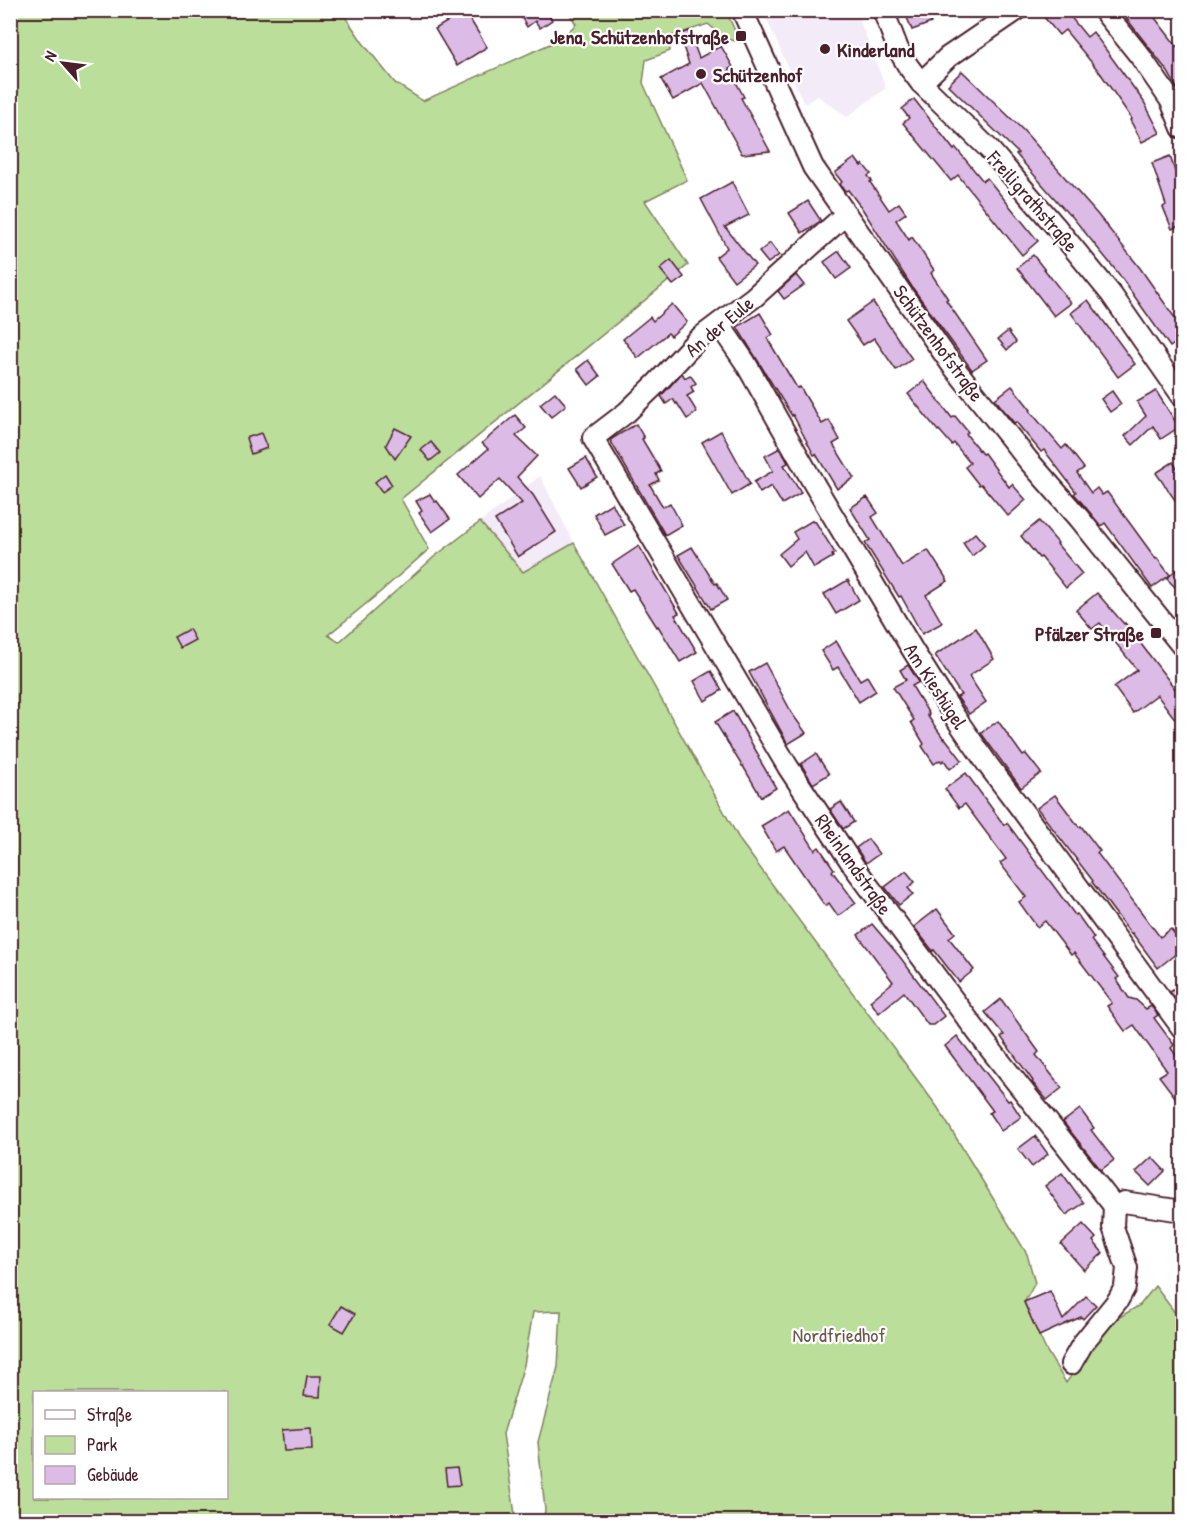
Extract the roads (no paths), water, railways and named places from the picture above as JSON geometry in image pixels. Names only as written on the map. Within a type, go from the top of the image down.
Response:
[{"type":"street","name":"Schützenhofstraße","points":[[742,10],[813,167],[952,365],[1182,646]]},
{"type":"street","name":"Freiligrathstraße","points":[[883,10],[898,49],[908,66],[988,149],[1057,228],[1111,294],[1182,396]]},
{"type":"street","points":[[921,82],[948,57],[1017,10]]},
{"type":"street","points":[[1103,10],[1172,101],[1182,128]]},
{"type":"street","name":"An der Eule","points":[[593,438],[627,412],[698,340],[754,297],[846,214]]},
{"type":"street","name":"Am Kieshügel","points":[[719,324],[745,362],[826,504],[955,717],[1182,1028]]},
{"type":"street","name":"Rheinlandstraße","points":[[593,438],[788,767],[843,851],[987,1045],[1114,1206]]},
{"type":"street","points":[[1071,1364],[1083,1343],[1118,1300],[1125,1287],[1127,1268],[1113,1227],[1114,1206],[1124,1202],[1182,1211]]},
{"type":"place","name":"Jena, Schützenhofstraße","points":[[741,36]]},
{"type":"place","name":"Kinderland","points":[[825,49]]},
{"type":"place","name":"Schützenhof","points":[[701,74]]},
{"type":"place","name":"Pfälzer Straße","points":[[1156,633]]},
{"type":"park label","name":"Nordfriedhof","points":[[839,1334]]}]
